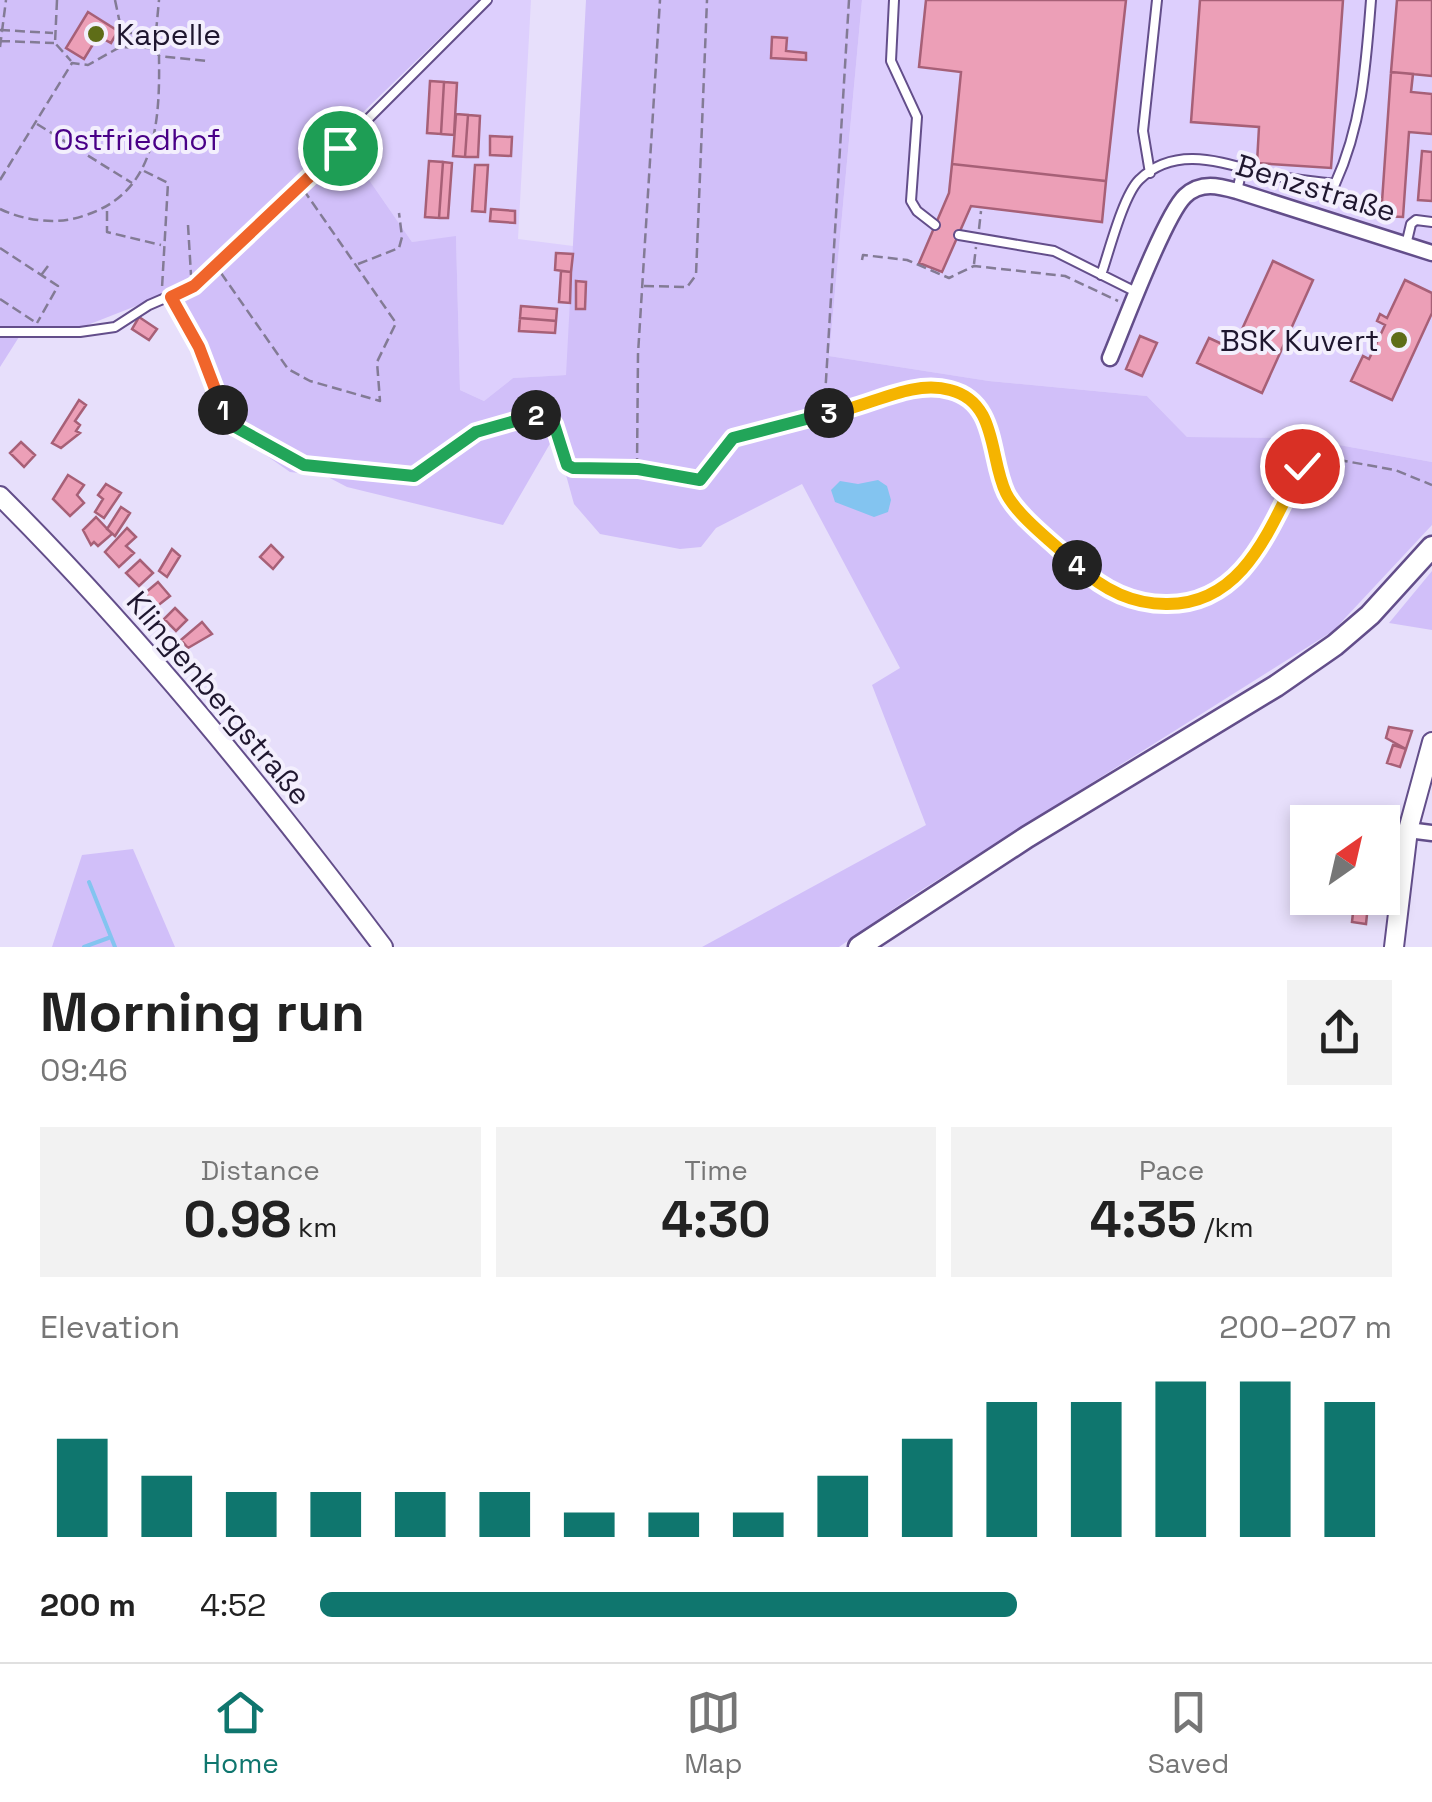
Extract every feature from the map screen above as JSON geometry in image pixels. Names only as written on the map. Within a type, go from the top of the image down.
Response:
[{"type":"main road","points":[[859,947],[1027,837],[1276,686],[1370,615],[1432,547]]},
{"type":"street","name":"Benzstraße","points":[[1110,358],[1186,196],[1198,188],[1214,185],[1237,191],[1432,253]]},
{"type":"street","name":"Klingenbergstraße","points":[[0,496],[72,569],[255,780],[383,947]]},
{"type":"street","points":[[1394,947],[1408,830],[1432,742]]},
{"type":"street","points":[[1408,830],[1432,833]]},
{"type":"lane","points":[[0,332],[39,334],[115,327],[150,305],[194,286],[487,0]]},
{"type":"lane","points":[[894,0],[892,60],[918,117],[911,201],[917,212],[936,225]]},
{"type":"lane","points":[[1150,173],[1144,130],[1158,0]]},
{"type":"lane","points":[[1101,274],[1137,182],[1164,164],[1203,157],[1263,173],[1335,184],[1350,151],[1364,93],[1371,0]]},
{"type":"lane","points":[[1237,191],[1243,165]]},
{"type":"lane","points":[[1406,245],[1410,224],[1416,220],[1432,222]]},
{"type":"lane","points":[[958,235],[1054,251],[1138,293]]},
{"type":"path","points":[[6,0],[0,43],[55,43]]},
{"type":"path","points":[[57,0],[55,43],[72,62],[88,65],[120,47],[154,48]]},
{"type":"path","points":[[115,0],[122,33],[120,47]]},
{"type":"path","points":[[0,210],[46,221],[72,220],[107,209],[133,184],[142,170],[160,106],[159,56],[154,48],[159,0]]},
{"type":"path","points":[[638,469],[642,286],[660,0]]},
{"type":"path","points":[[642,286],[688,287],[696,275],[707,0]]},
{"type":"path","points":[[824,413],[848,0]]},
{"type":"path","points":[[1,30],[56,33]]},
{"type":"path","points":[[122,33],[156,33]]},
{"type":"path","points":[[159,56],[207,61]]},
{"type":"path","points":[[0,180],[72,62]]},
{"type":"path","points":[[35,122],[133,184]]},
{"type":"path","points":[[142,170],[168,183],[162,292]]},
{"type":"path","points":[[214,263],[288,368],[310,381],[380,401],[377,362],[396,323],[300,186]]},
{"type":"path","points":[[107,209],[107,232],[164,246]]},
{"type":"path","points":[[980,225],[981,211]]},
{"type":"path","points":[[357,264],[399,248],[400,214]]},
{"type":"path","points":[[188,224],[194,286]]},
{"type":"path","points":[[974,266],[977,239]]},
{"type":"path","points":[[0,249],[58,286],[36,322]]},
{"type":"path","points":[[862,260],[862,254],[921,269],[948,281],[974,266],[1044,274],[1074,280],[1132,308]]},
{"type":"path","points":[[41,275],[50,262]]},
{"type":"path","points":[[1044,274],[1044,280]]},
{"type":"path","points":[[1072,287],[1074,280]]},
{"type":"path","points":[[171,297],[199,347],[228,423],[304,465],[414,476],[476,432],[536,415],[554,424],[567,465],[638,469],[700,480],[733,438],[844,411],[899,392],[948,389],[966,397],[984,414],[1006,495],[1094,581],[1140,604],[1188,604],[1226,589],[1257,549],[1302,466],[1317,456],[1394,470],[1432,485]]},
{"type":"path","points":[[0,299],[36,322],[39,334]]},
{"type":"shaded area","points":[[491,0],[531,0],[518,239],[573,246],[567,375],[513,378],[484,401],[460,390],[456,237],[412,242],[347,148]]},
{"type":"shaded area","points":[[862,0],[1432,0],[1432,462],[1301,438],[1187,437],[1147,396],[989,381],[829,356]]},
{"type":"green space","name":"Ostfriedhof","points":[[0,0],[479,0],[201,269],[164,295],[57,337],[19,337],[0,367]]},
{"type":"green space","points":[[586,0],[862,0],[829,356],[989,381],[1147,396],[1187,437],[1301,438],[1432,462],[1432,525],[1333,631],[912,896],[839,947],[702,947],[926,825],[872,685],[900,668],[802,484],[716,528],[701,547],[680,549],[600,534],[574,504],[555,435],[503,525],[347,487],[326,476],[290,472],[222,425],[192,343],[169,302],[215,275],[347,148],[412,242],[456,236],[460,390],[484,401],[513,378],[566,375]]},
{"type":"green space","points":[[1432,571],[1432,630],[1389,623]]},
{"type":"green space","points":[[133,849],[175,947],[52,947],[82,855]]},
{"type":"water","points":[[878,480],[887,486],[891,500],[888,512],[874,517],[835,502],[831,490],[840,481],[858,484]]},
{"type":"building","points":[[926,0],[1126,0],[1106,181],[952,164],[961,72],[919,67]]},
{"type":"building","points":[[1200,0],[1343,0],[1331,168],[1257,163],[1259,127],[1191,122]]},
{"type":"building","points":[[1397,0],[1432,0],[1432,76],[1391,72]]},
{"type":"building","name":"Kapelle","points":[[88,12],[118,31],[111,43],[98,36],[84,59],[66,48]]},
{"type":"building","points":[[772,37],[787,38],[786,51],[806,53],[806,60],[771,58]]},
{"type":"building","points":[[1391,72],[1413,74],[1411,92],[1432,94],[1432,134],[1409,132],[1403,217],[1381,216]]},
{"type":"building","points":[[430,81],[444,82],[441,134],[427,133]]},
{"type":"building","points":[[444,82],[457,83],[454,135],[441,134]]},
{"type":"building","points":[[456,114],[468,115],[465,157],[453,156]]},
{"type":"building","points":[[468,115],[480,116],[478,157],[465,157]]},
{"type":"building","points":[[490,136],[512,137],[511,156],[490,155]]},
{"type":"building","points":[[1422,151],[1432,152],[1432,201],[1418,200]]},
{"type":"building","points":[[429,161],[443,162],[439,218],[425,217]]},
{"type":"building","points":[[443,162],[452,163],[448,218],[439,218]]},
{"type":"building","points":[[952,164],[1106,181],[1102,222],[971,206],[942,272],[919,263],[949,193]]},
{"type":"building","points":[[475,165],[488,165],[485,212],[472,211]]},
{"type":"building","points":[[491,209],[515,211],[515,223],[490,221]]},
{"type":"building","points":[[556,253],[573,254],[571,272],[555,270]]},
{"type":"building","points":[[1273,261],[1313,280],[1262,393],[1197,363],[1209,338],[1233,349]]},
{"type":"building","points":[[561,271],[571,272],[570,303],[559,302]]},
{"type":"building","name":"BSK Kuvert","points":[[1405,280],[1432,293],[1432,313],[1392,400],[1351,381],[1363,356],[1369,359],[1385,325],[1377,321],[1380,314],[1387,318]]},
{"type":"building","points":[[576,281],[586,282],[585,309],[576,309]]},
{"type":"building","points":[[521,306],[557,309],[556,321],[520,318]]},
{"type":"building","points":[[139,317],[157,329],[149,340],[132,329]]},
{"type":"building","points":[[520,318],[556,321],[555,333],[519,331]]},
{"type":"building","points":[[1140,336],[1157,343],[1142,376],[1126,369]]},
{"type":"building","points":[[79,400],[86,405],[75,421],[80,425],[76,431],[80,433],[61,448],[52,443]]},
{"type":"building","points":[[21,442],[35,455],[24,467],[10,453]]},
{"type":"building","points":[[68,475],[84,485],[77,495],[84,503],[70,516],[53,499]]},
{"type":"building","points":[[106,484],[121,493],[104,518],[95,512],[103,499],[98,495]]},
{"type":"building","points":[[121,507],[130,513],[115,536],[107,529]]},
{"type":"building","points":[[96,517],[112,534],[98,546],[94,542],[91,545],[83,530]]},
{"type":"building","points":[[127,528],[136,537],[126,546],[134,553],[119,567],[105,552]]},
{"type":"building","points":[[271,545],[283,557],[273,569],[260,557]]},
{"type":"building","points":[[172,549],[180,556],[167,577],[159,571]]},
{"type":"building","points":[[140,560],[153,573],[139,586],[126,573]]},
{"type":"building","points":[[158,582],[170,596],[156,607],[145,593]]},
{"type":"building","points":[[175,608],[187,620],[176,631],[164,619]]},
{"type":"building","points":[[202,622],[212,634],[188,648],[181,640]]},
{"type":"building","points":[[1389,727],[1412,731],[1406,749],[1386,738]]},
{"type":"building","points":[[1393,745],[1406,749],[1400,767],[1387,763]]},
{"type":"building","points":[[1353,915],[1367,915],[1366,924],[1352,922]]},
{"type":"waterway","points":[[89,882],[115,947]]},
{"type":"waterway","points":[[84,947],[111,937]]},
{"type":"place","name":"Kapelle","points":[[96,34]]},
{"type":"place","name":"BSK Kuvert","points":[[1399,340]]},
{"type":"route","points":[[340,148],[202,274],[194,286],[171,297],[199,347],[228,423],[304,465],[414,476],[476,432],[536,415],[554,424],[567,465],[573,468],[638,469],[700,480],[733,438],[796,419],[844,411],[899,392],[948,389],[966,397],[984,414],[1006,495],[1094,581],[1140,604],[1188,604],[1226,589],[1257,549],[1302,466]]}]
